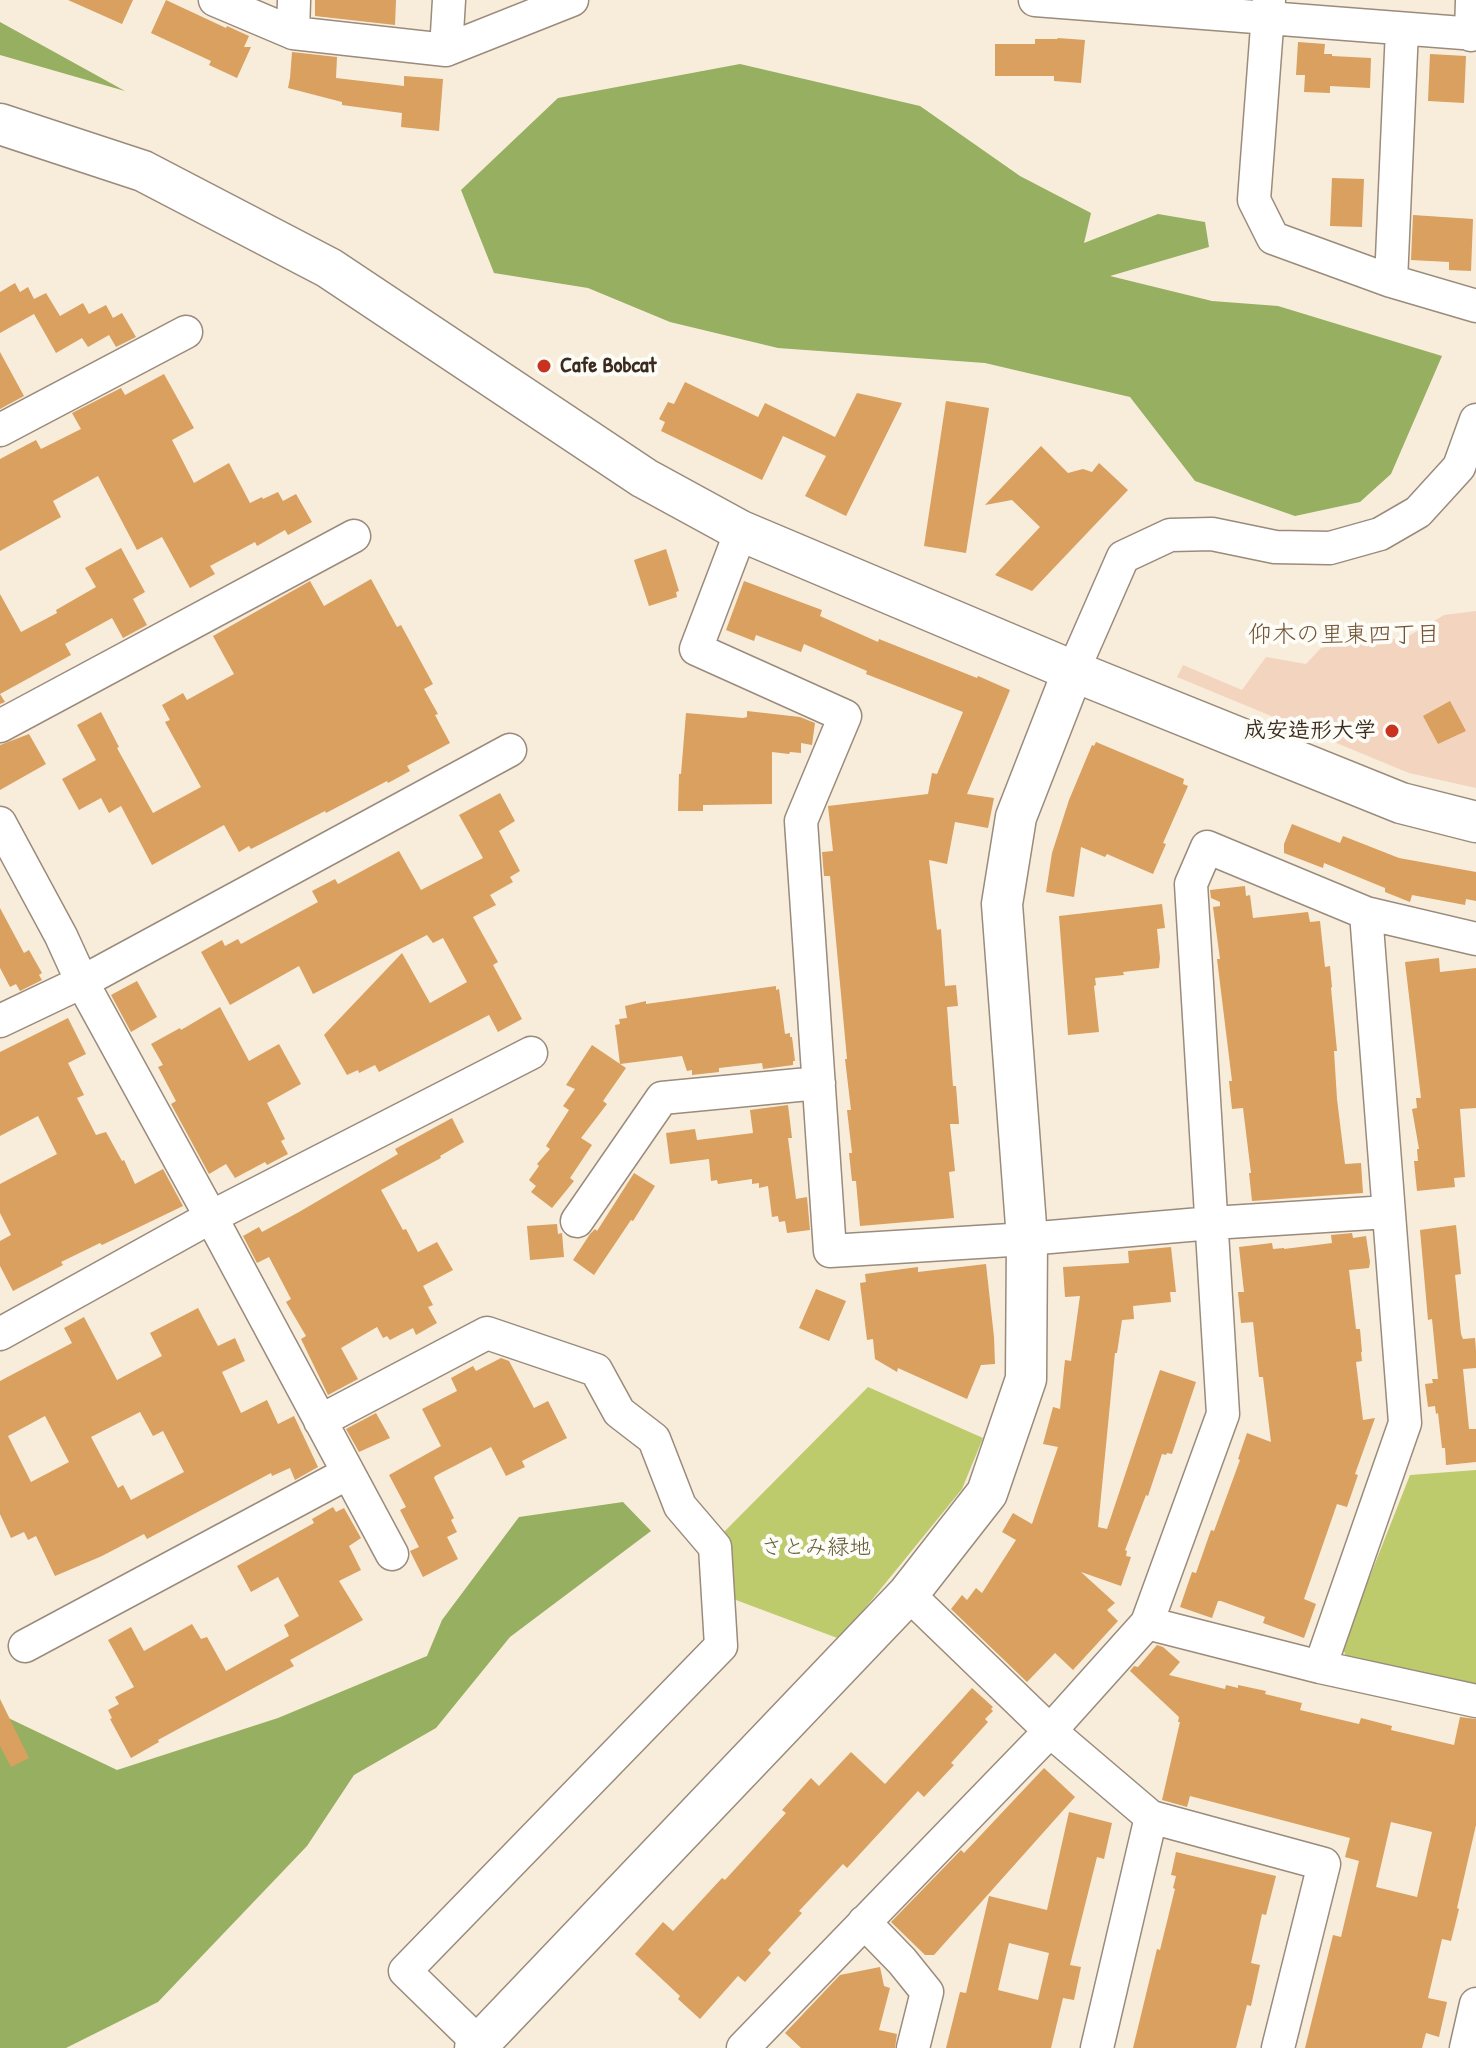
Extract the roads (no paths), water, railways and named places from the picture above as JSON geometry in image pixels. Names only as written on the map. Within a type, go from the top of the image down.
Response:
[{"type":"street","points":[[215,0],[293,33],[446,50],[572,0]]},
{"type":"street","points":[[293,33],[294,0]]},
{"type":"street","points":[[446,50],[449,0]]},
{"type":"street","points":[[1035,0],[1269,9],[1402,29],[1474,34],[1472,0]]},
{"type":"street","points":[[1269,9],[1254,200],[1273,238],[1391,281],[1476,306]]},
{"type":"street","points":[[1391,281],[1402,29]]},
{"type":"street","points":[[0,124],[143,171],[329,268],[644,478],[741,531],[1073,671],[1401,803],[1476,822]]},
{"type":"street","points":[[0,430],[186,332]]},
{"type":"street","points":[[320,1421],[487,1333],[596,1370],[619,1412],[654,1439],[680,1506],[715,1547],[721,1646],[405,1971],[479,2047],[908,1594],[987,1493],[1026,1379],[1027,1239],[1002,904],[1016,817],[1073,671],[1123,557],[1170,535],[1212,534],[1275,547],[1330,548],[1380,534],[1418,512],[1459,467],[1476,420]]},
{"type":"street","points":[[741,531],[696,649],[845,716],[801,821],[830,1251],[1388,1212]]},
{"type":"street","points":[[0,726],[354,536]]},
{"type":"street","points":[[0,1021],[82,982],[510,750]]},
{"type":"street","points":[[0,823],[61,936],[82,982],[392,1554]]},
{"type":"street","points":[[743,2048],[1050,1731],[1147,1623],[1223,1414],[1191,884],[1207,847],[1366,913],[1476,939]]},
{"type":"street","points":[[1320,1667],[1405,1423],[1366,913]]},
{"type":"street","points":[[0,1334],[211,1217],[531,1053]]},
{"type":"street","points":[[577,1221],[662,1098],[819,1083]]},
{"type":"street","points":[[25,1646],[348,1473]]},
{"type":"street","points":[[908,1594],[1050,1731],[1151,1817],[1324,1864],[1278,2048]]},
{"type":"street","points":[[1147,1623],[1320,1667],[1476,1701]]},
{"type":"street","points":[[1097,2048],[1151,1817]]},
{"type":"street","points":[[864,1922],[927,1992],[913,2048]]},
{"type":"street","points":[[1466,2048],[1476,2004]]},
{"type":"place","name":"Cafe Bobcat","points":[[544,366]]},
{"type":"place","name":"成安造形大学","points":[[1392,731]]},
{"type":"district","name":"仰木の里東四丁目","points":[[1344,636]]},
{"type":"park label","name":"さとみ緑地","points":[[816,1548]]}]
